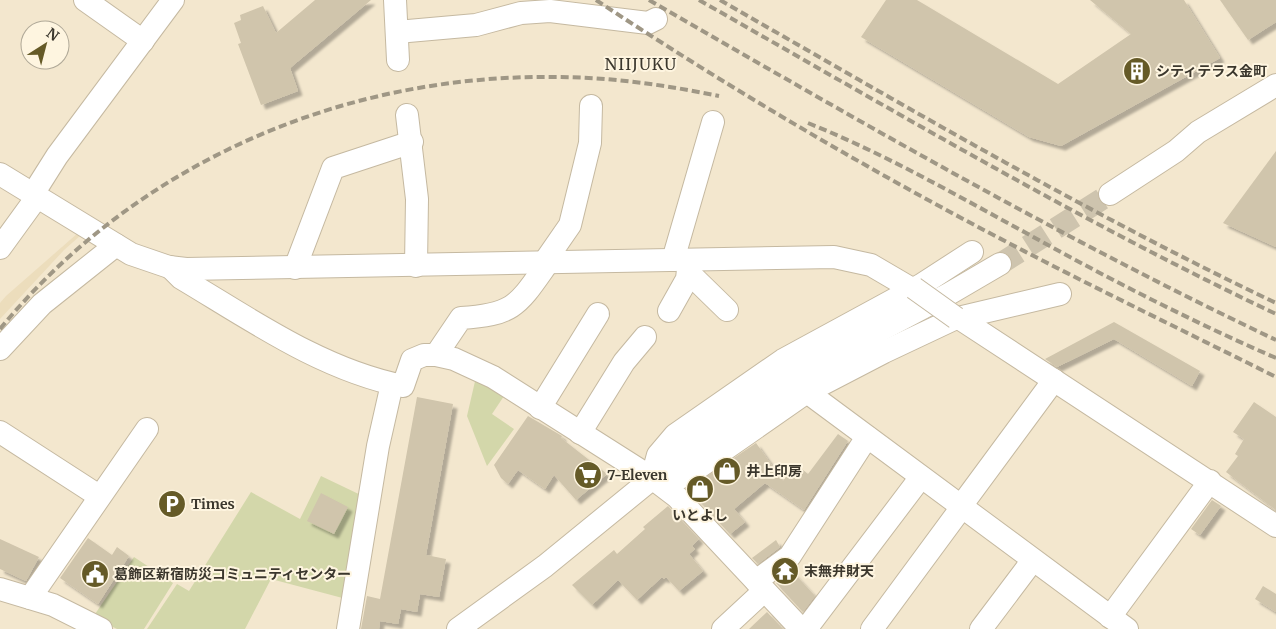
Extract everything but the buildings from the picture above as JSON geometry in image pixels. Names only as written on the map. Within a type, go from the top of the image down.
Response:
[{"type":"street","points":[[85,0],[143,41]]},
{"type":"street","points":[[0,248],[35,195],[57,156],[173,0]]},
{"type":"street","points":[[395,0],[398,60]]},
{"type":"street","points":[[397,32],[476,25],[521,14],[550,10],[648,23],[656,19]]},
{"type":"street","points":[[1110,194],[1176,151],[1198,132],[1276,85]]},
{"type":"street","points":[[436,355],[461,318],[488,316],[520,301],[570,225],[590,143],[591,106]]},
{"type":"street","points":[[407,115],[412,142],[417,199],[416,266]]},
{"type":"street","points":[[669,311],[687,279],[683,264],[713,122]]},
{"type":"street","points":[[296,268],[333,168],[412,142]]},
{"type":"street","points":[[0,174],[131,254],[169,266],[204,270],[545,264],[683,264],[834,257],[871,266],[911,289],[1054,380],[1276,526]]},
{"type":"street","points":[[0,349],[42,304],[116,245]]},
{"type":"street","points":[[652,478],[658,455],[675,436],[783,360],[911,289],[972,252]]},
{"type":"street","points":[[683,264],[727,310]]},
{"type":"street","points":[[458,629],[538,571],[694,446],[805,370],[947,295],[1000,264]]},
{"type":"street","points":[[169,266],[181,278],[295,346],[347,368],[392,384],[403,386],[412,360],[424,355],[436,355],[454,359],[493,377],[652,478],[676,497],[801,629]]},
{"type":"street","points":[[652,478],[680,478],[698,468],[807,392],[956,318],[1060,294]]},
{"type":"street","points":[[540,408],[598,314]]},
{"type":"street","points":[[580,433],[624,362],[645,336]]},
{"type":"street","points":[[872,629],[1054,380]]},
{"type":"street","points":[[348,629],[378,446],[392,384]]},
{"type":"street","points":[[807,392],[1119,623],[1210,481]]},
{"type":"street","points":[[30,598],[147,429]]},
{"type":"street","points":[[0,432],[99,496]]},
{"type":"street","points":[[723,629],[760,586],[790,556],[867,438]]},
{"type":"street","points":[[806,629],[921,477]]},
{"type":"street","points":[[981,629],[1033,560]]},
{"type":"street","points":[[0,589],[30,598],[64,621],[100,629]]},
{"type":"shaded area","points":[[78,233],[81,235],[64,250],[0,319],[0,303],[6,296]]},
{"type":"green space","points":[[476,377],[506,393],[492,414],[514,429],[487,466],[467,416]]},
{"type":"green space","points":[[321,476],[367,498],[350,600],[271,579],[245,629],[147,629],[177,584],[189,591],[251,492],[300,519]]},
{"type":"green space","points":[[134,557],[173,583],[144,629],[117,629],[93,617]]},
{"type":"tunnel","points":[[1000,264],[1110,194]]},
{"type":"railway","points":[[596,0],[766,107],[897,183],[1108,294],[1276,377]]},
{"type":"railway","points":[[649,0],[881,133],[1037,219],[1116,261],[1276,340]]},
{"type":"railway","points":[[699,0],[1057,202],[1202,278],[1276,314]]},
{"type":"railway","points":[[720,0],[1064,195],[1276,303]]},
{"type":"railway","points":[[0,329],[54,270],[114,219],[180,176],[249,140],[322,112],[398,92],[477,80],[556,77],[597,78],[638,82],[719,96]]},
{"type":"railway","points":[[808,123],[865,148],[920,176],[1150,299],[1276,358]]},
{"type":"place","name":"シティテラス金町","points":[[1137,71]]},
{"type":"place","name":"井上印房","points":[[727,471]]},
{"type":"place","name":"7-Eleven","points":[[588,475]]},
{"type":"place","name":"いとよし","points":[[700,489]]},
{"type":"place","name":"Times","points":[[172,504]]},
{"type":"place","name":"末無弁財天","points":[[785,571]]},
{"type":"place","name":"葛飾区新宿防災コミュニティセンター","points":[[95,574]]},
{"type":"district","name":"NIIJUKU","points":[[641,64]]}]
